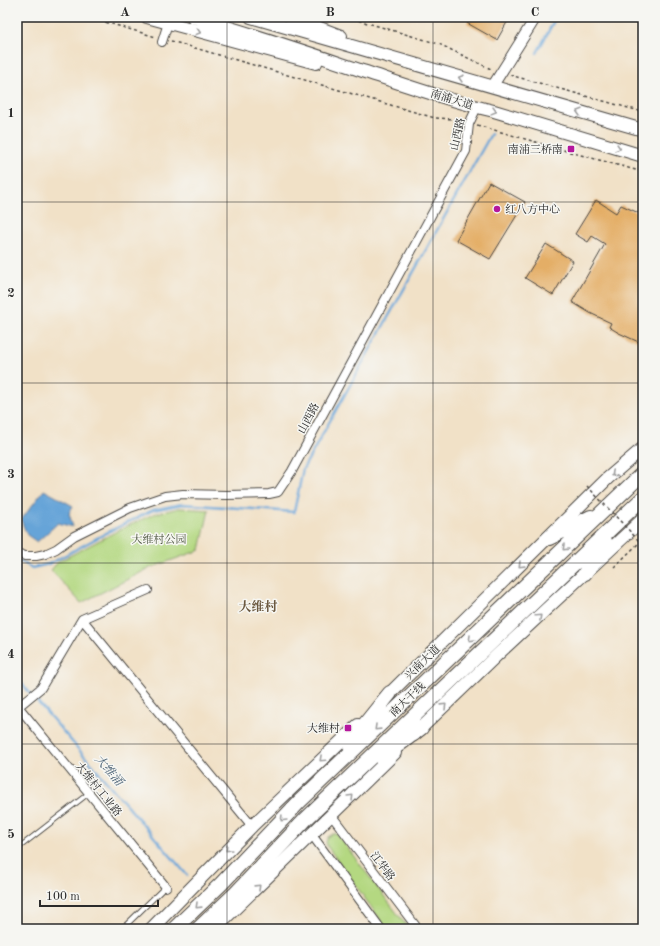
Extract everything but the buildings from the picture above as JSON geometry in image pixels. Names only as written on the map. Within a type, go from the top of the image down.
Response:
[{"type":"highway","name":"南大干线","points":[[174,929],[221,884],[314,787],[643,473]]},
{"type":"highway","name":"南大干线","points":[[198,929],[236,893],[325,801],[643,498]]},
{"type":"highway","points":[[549,538],[604,511]]},
{"type":"highway","points":[[585,573],[616,524]]},
{"type":"highway","points":[[314,787],[390,693]]},
{"type":"highway","points":[[325,801],[421,728]]},
{"type":"main road","points":[[147,17],[416,89]]},
{"type":"main road","name":"南浦大道","points":[[193,17],[262,37],[416,89],[643,156]]},
{"type":"main road","name":"南浦大道","points":[[251,17],[643,130]]},
{"type":"main road","points":[[291,17],[430,69]]},
{"type":"main road","name":"兴南大道","points":[[151,929],[252,826],[549,538],[608,478],[643,448]]},
{"type":"main road","points":[[217,926],[421,728],[643,519]]},
{"type":"street","points":[[492,87],[536,17]]},
{"type":"street","points":[[162,42],[168,23]]},
{"type":"street","name":"山西路","points":[[17,553],[25,556],[45,554],[56,549],[74,536],[130,508],[165,496],[183,494],[269,494],[278,492],[292,471],[466,151],[469,124],[477,107]]},
{"type":"street","points":[[17,706],[41,688],[82,619],[148,590]]},
{"type":"street","points":[[82,619],[252,826]]},
{"type":"street","name":"大维村工业路","points":[[17,706],[166,887]]},
{"type":"street","name":"江华路","points":[[332,816],[418,929]]},
{"type":"street","points":[[312,835],[381,929]]},
{"type":"lane","points":[[17,849],[88,793]]},
{"type":"lane","points":[[122,929],[166,887]]},
{"type":"path","points":[[88,17],[151,35]]},
{"type":"path","points":[[346,17],[439,44],[497,72]]},
{"type":"path","points":[[177,43],[434,118],[454,119]]},
{"type":"path","points":[[505,74],[515,75],[643,112]]},
{"type":"path","points":[[479,126],[643,172]]},
{"type":"path","points":[[587,486],[640,542],[614,567]]},
{"type":"green space","name":"大维村公园","points":[[179,508],[209,510],[200,550],[150,568],[81,603],[51,570],[58,562],[123,528],[154,514]]},
{"type":"green space","points":[[333,834],[337,834],[409,929],[387,929],[327,846],[326,842],[328,837]]},
{"type":"water","points":[[44,490],[73,506],[69,513],[73,527],[58,523],[37,542],[27,535],[21,520]]},
{"type":"waterway","points":[[537,53],[556,17]]},
{"type":"waterway","points":[[17,559],[32,568],[49,564],[108,532],[153,510],[182,504],[294,512],[303,469],[491,134]]},
{"type":"waterway","name":"大维涌","points":[[17,678],[187,875]]},
{"type":"place","name":"南浦三桥南","points":[[571,149]]},
{"type":"place","name":"红八方中心","points":[[497,209]]},
{"type":"place","name":"大维村","points":[[348,728]]},
{"type":"district","name":"大维村","points":[[258,606]]}]
